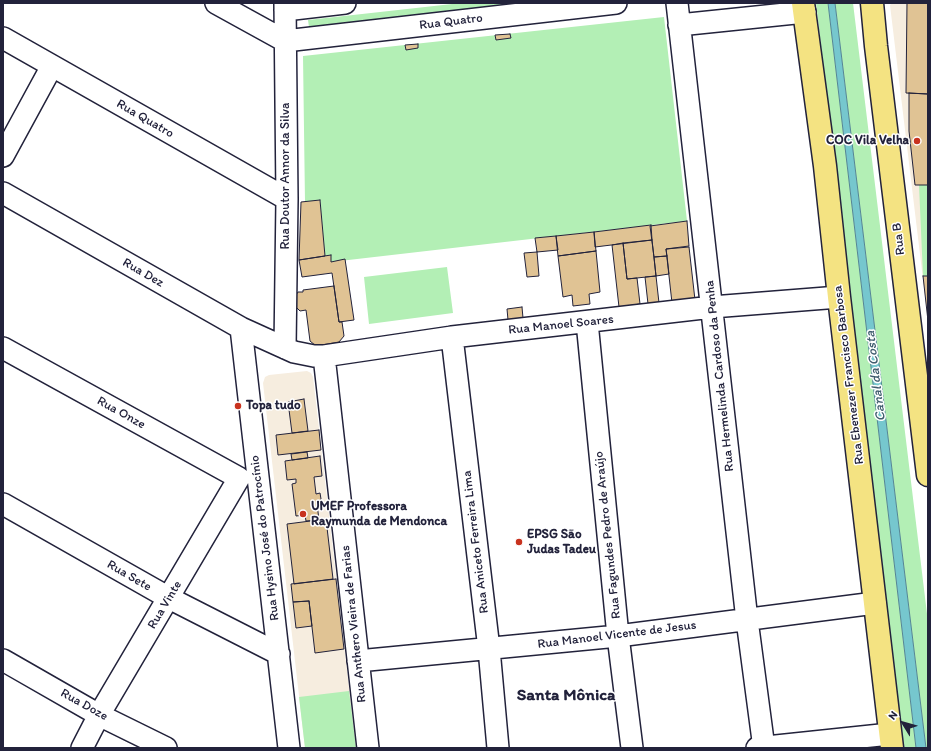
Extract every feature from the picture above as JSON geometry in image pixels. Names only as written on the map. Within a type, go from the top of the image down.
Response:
[{"type":"main road","name":"Rua B","points":[[872,3],[928,475]]},
{"type":"main road","name":"Rua Ebenezer Francisco Barbosa","points":[[804,8],[825,166],[891,741]]},
{"type":"street","points":[[216,3],[285,41]]},
{"type":"street","points":[[285,6],[345,3]]},
{"type":"street","name":"Rua Quatro","points":[[285,41],[616,3]]},
{"type":"street","name":"Rua Hermelinda Cardoso da Penha","points":[[677,3],[762,748]]},
{"type":"street","name":"Rua Doutor Annor da Silva","points":[[285,6],[285,348]]},
{"type":"street","points":[[679,25],[804,8]]},
{"type":"street","name":"Rua Quatro","points":[[3,38],[286,199]]},
{"type":"street","points":[[3,156],[52,66]]},
{"type":"street","name":"Rua Dez","points":[[3,193],[241,328],[285,348]]},
{"type":"street","name":"Rua Manoel Soares","points":[[285,348],[304,355],[324,356],[452,337],[712,307],[839,297]]},
{"type":"street","name":"Rua Fagundes Pedro de Araújo","points":[[587,322],[618,636],[632,748]]},
{"type":"street","name":"Rua Hysino José do Patrocínio","points":[[241,328],[248,477],[278,654],[289,748]]},
{"type":"street","name":"Rua Aniceto Ferreira Lima","points":[[452,337],[489,650],[498,748]]},
{"type":"street","name":"Rua Onze","points":[[3,348],[248,477]]},
{"type":"street","name":"Rua Anthero Vieira de Farias","points":[[324,356],[368,748]]},
{"type":"street","name":"Rua Vinte","points":[[82,748],[169,598],[248,477]]},
{"type":"street","name":"Rua Sete","points":[[3,504],[169,598],[278,654]]},
{"type":"street","name":"Rua Manoel Vicente de Jesus","points":[[358,661],[489,650],[618,636],[875,603]]},
{"type":"street","name":"Rua Doze","points":[[3,660],[100,715],[166,748]]},
{"type":"street","points":[[762,748],[891,741]]},
{"type":"shaded area","name":"COC Vila Velha","points":[[892,3],[928,3],[928,321],[890,5]]},
{"type":"shaded area","name":"UMEF Professora Raymunda de Mendonca","points":[[307,371],[311,373],[313,377],[356,748],[305,748],[263,383],[265,377],[269,375]]},
{"type":"green space","points":[[461,3],[522,3],[309,27],[308,20]]},
{"type":"green space","points":[[816,3],[828,3],[916,748],[902,748]]},
{"type":"green space","points":[[835,3],[853,3],[928,622],[928,748],[926,748]]},
{"type":"green space","points":[[664,17],[687,221],[331,262],[331,255],[325,256],[320,200],[305,202],[303,56]]},
{"type":"green space","points":[[919,185],[928,185],[928,276],[923,276]]},
{"type":"green space","points":[[447,267],[453,313],[369,324],[364,277]]},
{"type":"green space","points":[[349,691],[356,748],[305,748],[299,697]]},
{"type":"water","name":"Canal da Costa","points":[[828,3],[835,3],[926,748],[916,748]]},
{"type":"building","points":[[907,3],[928,3],[928,94],[906,93]]},
{"type":"building","points":[[510,34],[511,38],[496,40],[495,35]]},
{"type":"building","points":[[418,44],[418,48],[406,50],[405,45]]},
{"type":"building","points":[[909,93],[928,94],[928,185],[915,185],[909,131]]},
{"type":"building","points":[[320,200],[325,256],[299,260],[301,202]]},
{"type":"building","points":[[687,221],[689,246],[666,249],[667,256],[654,257],[650,226]]},
{"type":"building","points":[[651,225],[652,240],[595,247],[594,232]]},
{"type":"building","points":[[594,232],[596,251],[558,256],[556,236]]},
{"type":"building","points":[[556,236],[558,250],[537,252],[535,238]]},
{"type":"building","points":[[652,240],[656,276],[627,279],[623,243]]},
{"type":"building","points":[[623,243],[627,279],[637,278],[640,304],[619,307],[612,245]]},
{"type":"building","points":[[689,247],[695,300],[672,303],[666,249]]},
{"type":"building","points":[[596,251],[600,292],[589,294],[590,304],[573,306],[572,295],[563,297],[558,256]]},
{"type":"building","points":[[537,252],[539,276],[527,277],[524,253]]},
{"type":"building","points":[[331,255],[331,262],[345,259],[354,320],[339,322],[332,273],[302,277],[299,260]]},
{"type":"building","points":[[667,256],[669,274],[656,276],[654,257]]},
{"type":"building","points":[[656,276],[659,303],[648,304],[645,277]]},
{"type":"building","points":[[923,276],[928,276],[928,321]]},
{"type":"building","points":[[334,286],[339,322],[342,322],[344,336],[339,342],[316,346],[310,341],[306,310],[300,311],[296,307],[294,298],[298,292],[303,292],[303,290]]},
{"type":"building","points":[[522,307],[523,318],[508,320],[507,309]]},
{"type":"building","points":[[304,399],[308,431],[292,433],[288,402]]},
{"type":"building","points":[[319,430],[321,450],[278,455],[276,435]]},
{"type":"building","points":[[307,452],[308,458],[292,460],[291,454]]},
{"type":"building","points":[[320,456],[322,476],[314,477],[316,494],[320,493],[321,499],[317,504],[319,520],[306,521],[305,515],[296,516],[292,484],[296,483],[296,479],[287,480],[285,461]]},
{"type":"building","points":[[326,519],[333,579],[294,584],[287,524]]},
{"type":"building","points":[[336,579],[344,649],[315,653],[309,601],[293,602],[291,584]]},
{"type":"building","points":[[309,601],[312,626],[296,628],[293,602]]},
{"type":"place","name":"COC Vila Velha","points":[[917,141]]},
{"type":"place","name":"Topa tudo","points":[[238,406]]},
{"type":"place","name":"UMEF Professora Raymunda de Mendonca","points":[[303,514]]},
{"type":"place","name":"EPSG São Judas Tadeu","points":[[519,542]]},
{"type":"district","name":"Santa Mônica","points":[[566,696]]}]
